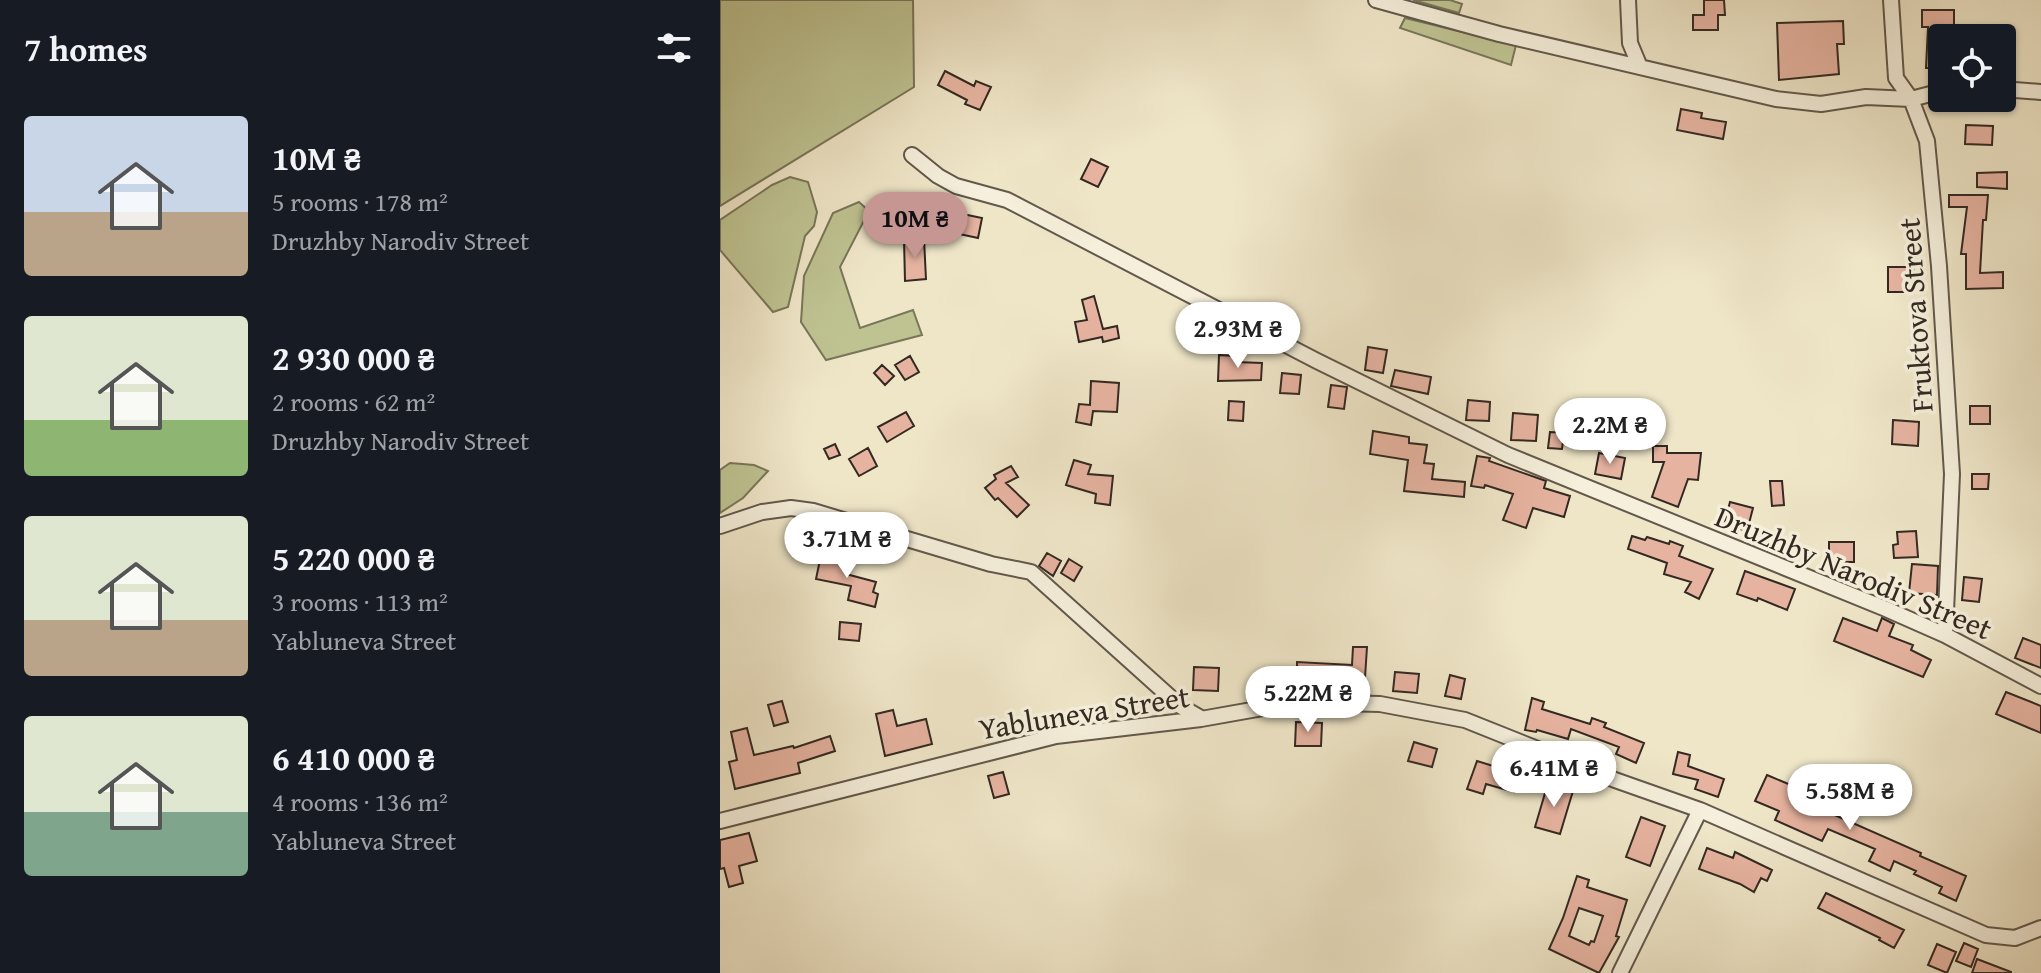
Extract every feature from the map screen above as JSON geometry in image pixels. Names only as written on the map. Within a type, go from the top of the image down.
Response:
[{"type":"street","points":[[1376,0],[1499,34],[1776,99],[1821,104],[1866,97],[1911,99],[1928,95]]},
{"type":"street","points":[[1628,0],[1630,43],[1640,67]]},
{"type":"street","name":"Fruktova Street","points":[[1891,0],[1896,78],[1911,99],[1927,141],[1939,266],[1952,474],[1945,635]]},
{"type":"street","points":[[2016,90],[2041,92]]},
{"type":"street","name":"Druzhby Narodiv Street","points":[[912,155],[956,186],[1007,200],[1317,361],[1508,455],[1886,609],[1945,635],[2041,686]]},
{"type":"street","points":[[720,526],[762,512],[791,508],[813,511],[991,564],[1031,572],[1180,706],[1201,719]]},
{"type":"street","name":"Yabluneva Street","points":[[720,821],[1056,736],[1201,719],[1296,702],[1380,704],[1465,720],[1700,810],[1986,935],[2015,938],[2041,928]]},
{"type":"street","points":[[1620,973],[1700,810]]},
{"type":"green space","points":[[720,0],[913,0],[914,87],[720,206]]},
{"type":"green space","points":[[1413,0],[1450,0],[1462,4],[1459,13]]},
{"type":"green space","points":[[1405,18],[1516,45],[1511,65],[1400,28]]},
{"type":"green space","points":[[790,177],[808,182],[817,212],[814,226],[805,236],[788,307],[773,312],[720,250],[720,220],[772,185]]},
{"type":"green space","points":[[859,202],[869,211],[840,267],[860,328],[913,310],[922,335],[826,360],[801,322],[804,276],[833,213]]},
{"type":"green space","points":[[730,463],[754,465],[768,471],[743,498],[720,513],[720,470]]},
{"type":"building","points":[[1704,0],[1724,0],[1725,15],[1718,15],[1718,30],[1693,30],[1693,15],[1704,15]]},
{"type":"building","points":[[1922,10],[1954,10],[1954,24],[1928,24],[1928,27],[1922,27]]},
{"type":"building","points":[[1843,21],[1844,44],[1837,44],[1839,74],[1779,80],[1777,23]]},
{"type":"building","points":[[1928,27],[1928,68],[1926,68]]},
{"type":"building","points":[[945,71],[974,86],[976,81],[991,87],[980,110],[965,104],[967,100],[938,85]]},
{"type":"building","points":[[1681,109],[1702,113],[1701,118],[1726,122],[1723,139],[1677,130]]},
{"type":"building","points":[[1966,125],[1993,126],[1992,145],[1965,144]]},
{"type":"building","points":[[1091,159],[1108,167],[1098,187],[1081,179]]},
{"type":"building","points":[[2007,172],[2007,189],[1977,187],[1977,173]]},
{"type":"building","points":[[1949,195],[1988,195],[1986,220],[1983,220],[1980,273],[2003,272],[2003,288],[1966,289],[1966,254],[1961,254],[1967,207],[1949,207]]},
{"type":"building","points":[[953,212],[982,218],[978,238],[950,232]]},
{"type":"building","points":[[904,239],[924,239],[926,279],[905,281]]},
{"type":"building","points":[[1888,267],[1914,267],[1914,292],[1888,292]]},
{"type":"building","points":[[1094,296],[1103,329],[1117,326],[1119,338],[1103,342],[1102,337],[1079,342],[1075,322],[1087,320],[1082,300]]},
{"type":"building","points":[[1368,347],[1387,350],[1383,373],[1365,370]]},
{"type":"building","points":[[1219,355],[1237,356],[1236,362],[1262,363],[1261,380],[1218,381]]},
{"type":"building","points":[[910,356],[919,372],[905,380],[895,365]]},
{"type":"building","points":[[882,365],[894,376],[885,385],[874,373]]},
{"type":"building","points":[[1395,370],[1431,377],[1428,394],[1391,386]]},
{"type":"building","points":[[1282,373],[1301,375],[1299,394],[1280,393]]},
{"type":"building","points":[[1091,381],[1119,383],[1117,412],[1093,411],[1091,425],[1076,422],[1079,404],[1090,405]]},
{"type":"building","points":[[1331,385],[1347,387],[1344,409],[1328,407]]},
{"type":"building","points":[[1468,400],[1490,402],[1489,421],[1466,420]]},
{"type":"building","points":[[1229,401],[1244,402],[1243,421],[1228,420]]},
{"type":"building","points":[[1970,406],[1990,406],[1990,424],[1970,424]]},
{"type":"building","points":[[906,412],[914,426],[887,442],[878,427]]},
{"type":"building","points":[[1513,413],[1538,415],[1536,441],[1511,440]]},
{"type":"building","points":[[1893,420],[1919,422],[1918,446],[1892,444]]},
{"type":"building","points":[[1373,431],[1409,437],[1409,443],[1427,445],[1424,463],[1434,464],[1432,479],[1465,482],[1464,497],[1404,491],[1408,460],[1370,454]]},
{"type":"building","points":[[1550,432],[1564,433],[1562,449],[1548,448]]},
{"type":"building","points":[[835,444],[840,455],[829,459],[824,449]]},
{"type":"building","points":[[1653,446],[1667,446],[1667,453],[1701,453],[1698,480],[1688,479],[1678,507],[1652,497],[1664,462],[1653,462]]},
{"type":"building","points":[[868,448],[877,466],[859,476],[849,459]]},
{"type":"building","points":[[1599,453],[1625,458],[1621,479],[1595,474]]},
{"type":"building","points":[[1477,456],[1490,458],[1489,461],[1546,481],[1544,488],[1570,496],[1564,517],[1533,508],[1526,528],[1503,520],[1513,494],[1485,485],[1484,488],[1471,486]]},
{"type":"building","points":[[1074,460],[1091,465],[1088,474],[1113,476],[1110,505],[1095,503],[1096,494],[1066,485]]},
{"type":"building","points":[[1011,466],[1018,477],[1006,483],[1029,505],[1017,517],[985,488],[996,479],[994,475]]},
{"type":"building","points":[[1972,474],[1989,474],[1988,489],[1972,489]]},
{"type":"building","points":[[1770,481],[1782,481],[1784,505],[1772,506]]},
{"type":"building","points":[[1730,502],[1753,508],[1747,531],[1724,524]]},
{"type":"building","points":[[1916,531],[1918,557],[1894,558],[1893,545],[1898,544],[1897,532]]},
{"type":"building","points":[[1632,536],[1669,544],[1670,541],[1683,546],[1679,556],[1713,569],[1699,599],[1685,592],[1691,582],[1664,574],[1667,563],[1628,549]]},
{"type":"building","points":[[1829,542],[1854,542],[1854,562],[1829,562]]},
{"type":"building","points":[[1047,553],[1061,561],[1053,576],[1039,566]]},
{"type":"building","points":[[821,555],[849,561],[846,574],[876,582],[873,592],[878,594],[875,607],[848,600],[851,586],[816,579]]},
{"type":"building","points":[[1069,559],[1082,567],[1074,581],[1061,573]]},
{"type":"building","points":[[1912,564],[1938,566],[1937,595],[1909,593]]},
{"type":"building","points":[[1745,571],[1795,589],[1787,610],[1758,598],[1757,601],[1737,594]]},
{"type":"building","points":[[1964,577],[1982,579],[1979,602],[1962,600]]},
{"type":"building","points":[[1843,618],[1877,631],[1882,618],[1894,624],[1889,636],[1913,645],[1911,650],[1931,660],[1923,677],[1834,641]]},
{"type":"building","points":[[840,622],[861,624],[859,641],[839,639]]},
{"type":"building","points":[[2023,638],[2041,645],[2041,668],[2015,658]]},
{"type":"building","points":[[1353,647],[1367,647],[1364,693],[1277,688],[1277,691],[1264,692],[1264,672],[1297,671],[1297,662],[1352,665]]},
{"type":"building","points":[[1194,667],[1219,668],[1218,691],[1193,690]]},
{"type":"building","points":[[1395,672],[1419,674],[1417,693],[1393,691]]},
{"type":"building","points":[[1450,675],[1465,679],[1461,699],[1445,696]]},
{"type":"building","points":[[2006,692],[2041,706],[2041,733],[1996,714]]},
{"type":"building","points":[[1532,698],[1544,702],[1542,709],[1590,724],[1592,718],[1606,723],[1604,727],[1644,743],[1636,763],[1616,754],[1619,747],[1571,729],[1568,739],[1537,730],[1525,730]]},
{"type":"building","points":[[782,701],[788,722],[774,726],[768,705]]},
{"type":"building","points":[[893,710],[897,726],[926,719],[932,744],[885,756],[876,714]]},
{"type":"building","points":[[1296,722],[1322,723],[1321,746],[1295,746]]},
{"type":"building","points":[[747,728],[754,755],[794,748],[830,736],[835,751],[798,763],[800,773],[735,789],[729,762],[737,760],[731,732]]},
{"type":"building","points":[[1414,742],[1437,749],[1432,767],[1408,761]]},
{"type":"building","points":[[1678,752],[1690,755],[1688,766],[1724,779],[1718,797],[1695,789],[1698,780],[1673,774]]},
{"type":"building","points":[[1477,761],[1519,774],[1514,792],[1486,784],[1483,794],[1467,789]]},
{"type":"building","points":[[1003,772],[1009,794],[994,798],[988,776]]},
{"type":"building","points":[[1767,775],[1793,786],[1795,781],[1805,785],[1806,780],[1820,784],[1814,806],[1966,876],[1956,901],[1939,893],[1942,887],[1914,874],[1916,871],[1894,861],[1890,871],[1869,861],[1875,849],[1828,829],[1822,841],[1775,820],[1779,811],[1755,801]]},
{"type":"building","points":[[1548,783],[1573,791],[1560,834],[1535,827]]},
{"type":"building","points":[[1641,817],[1665,826],[1650,866],[1626,857]]},
{"type":"building","points":[[749,833],[757,861],[739,866],[743,883],[729,887],[724,868],[720,869],[720,840]]},
{"type":"building","points":[[1707,848],[1733,858],[1735,852],[1772,870],[1767,881],[1761,878],[1754,892],[1699,869]]},
{"type":"building","points":[[1577,876],[1589,880],[1587,887],[1627,900],[1616,936],[1619,937],[1599,973],[1549,949]],"holes":[[[1579,908],[1603,916],[1594,942],[1591,941],[1589,945],[1569,936]]]},
{"type":"building","points":[[1826,893],[1904,930],[1894,948],[1818,908]]},
{"type":"building","points":[[1964,943],[1978,949],[1971,967],[1956,961]]},
{"type":"building","points":[[1937,944],[1956,952],[1947,973],[1928,965]]},
{"type":"building","points":[[1977,959],[2011,972],[2011,973],[1972,973]]}]
